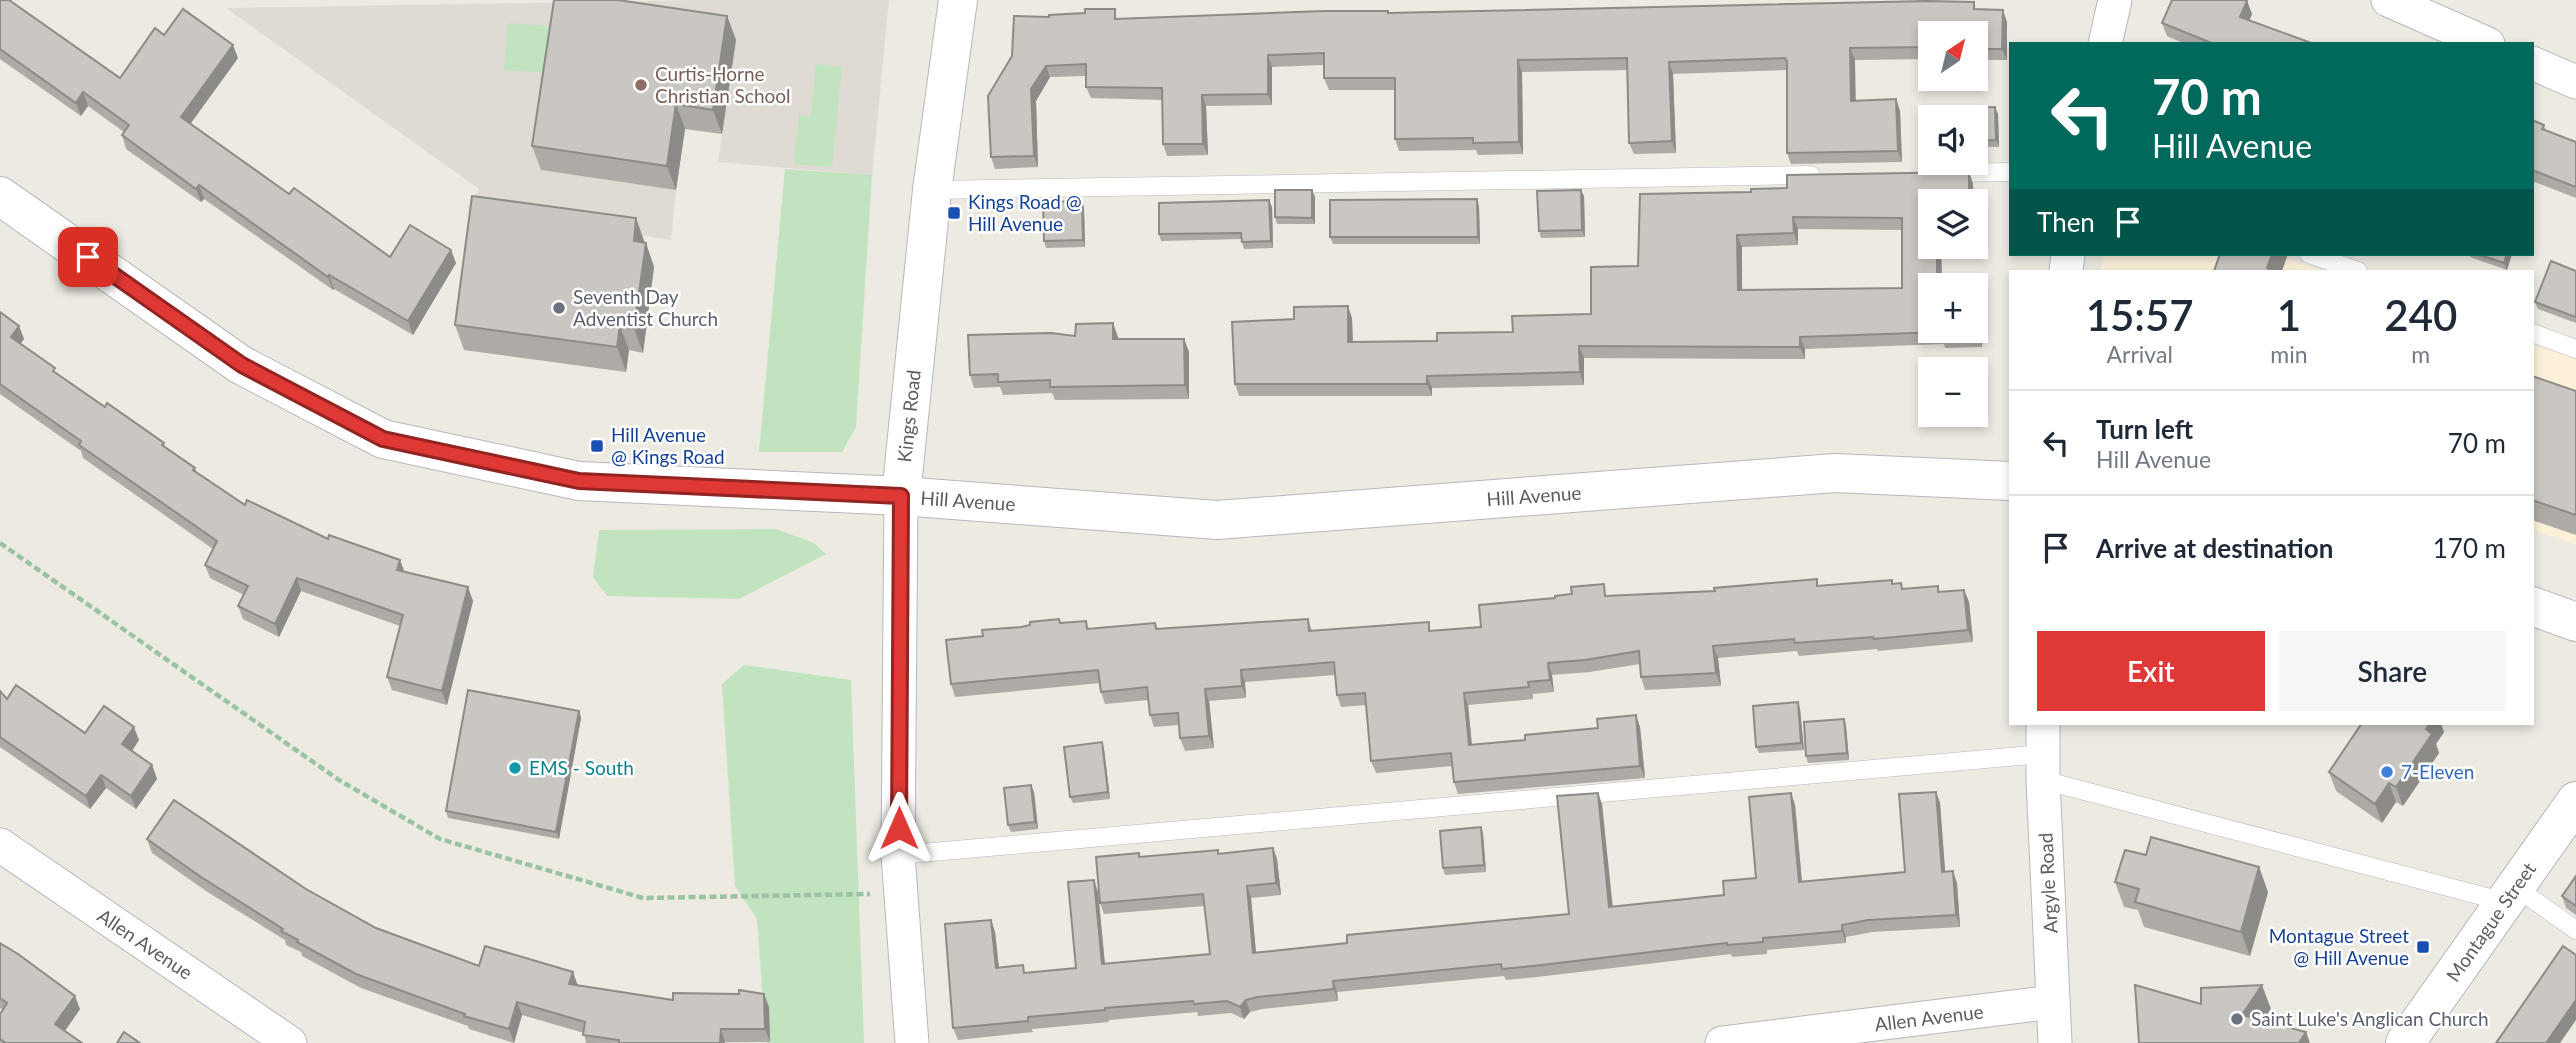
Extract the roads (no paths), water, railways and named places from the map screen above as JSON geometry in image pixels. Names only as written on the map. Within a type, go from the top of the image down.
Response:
[{"type":"street","name":"Kings Road","points":[[912,1043],[898,855],[901,496],[932,190],[958,0]]},
{"type":"street","points":[[2105,42],[2115,0]]},
{"type":"street","points":[[2388,0],[2483,42]]},
{"type":"street","points":[[2534,64],[2576,82]]},
{"type":"street","name":"Hill Avenue","points":[[0,196],[242,365],[383,439],[579,481],[901,496],[1217,520],[1835,472],[2009,481]]},
{"type":"street","points":[[2534,607],[2576,622]]},
{"type":"street","name":"Argyle Road","points":[[2043,752],[2055,1043]]},
{"type":"street","name":"Montague Street","points":[[2405,1043],[2576,801]]},
{"type":"street","name":"Allen Avenue","points":[[0,845],[290,1043]]},
{"type":"street","name":"Allen Avenue","points":[[1722,1043],[2053,1002]]},
{"type":"lane","points":[[1988,172],[2009,172]]},
{"type":"lane","points":[[932,190],[1831,175]]},
{"type":"lane","points":[[2315,256],[2355,270]]},
{"type":"lane","points":[[2534,334],[2576,349]]},
{"type":"lane","points":[[898,855],[2043,752],[2510,895],[2576,930]]},
{"type":"place","name":"Curtis-Horne Christian School","points":[[641,85]]},
{"type":"place","name":"Kings Road @ Hill Avenue","points":[[954,213]]},
{"type":"place","name":"Seventh Day Adventist Church","points":[[559,308]]},
{"type":"place","name":"Hill Avenue @ Kings Road","points":[[597,446]]},
{"type":"place","name":"EMS - South","points":[[515,768]]},
{"type":"place","name":"7-Eleven","points":[[2387,772]]},
{"type":"place","name":"Montague Street @ Hill Avenue","points":[[2423,947]]},
{"type":"place","name":"Saint Luke's Anglican Church","points":[[2237,1019]]}]
